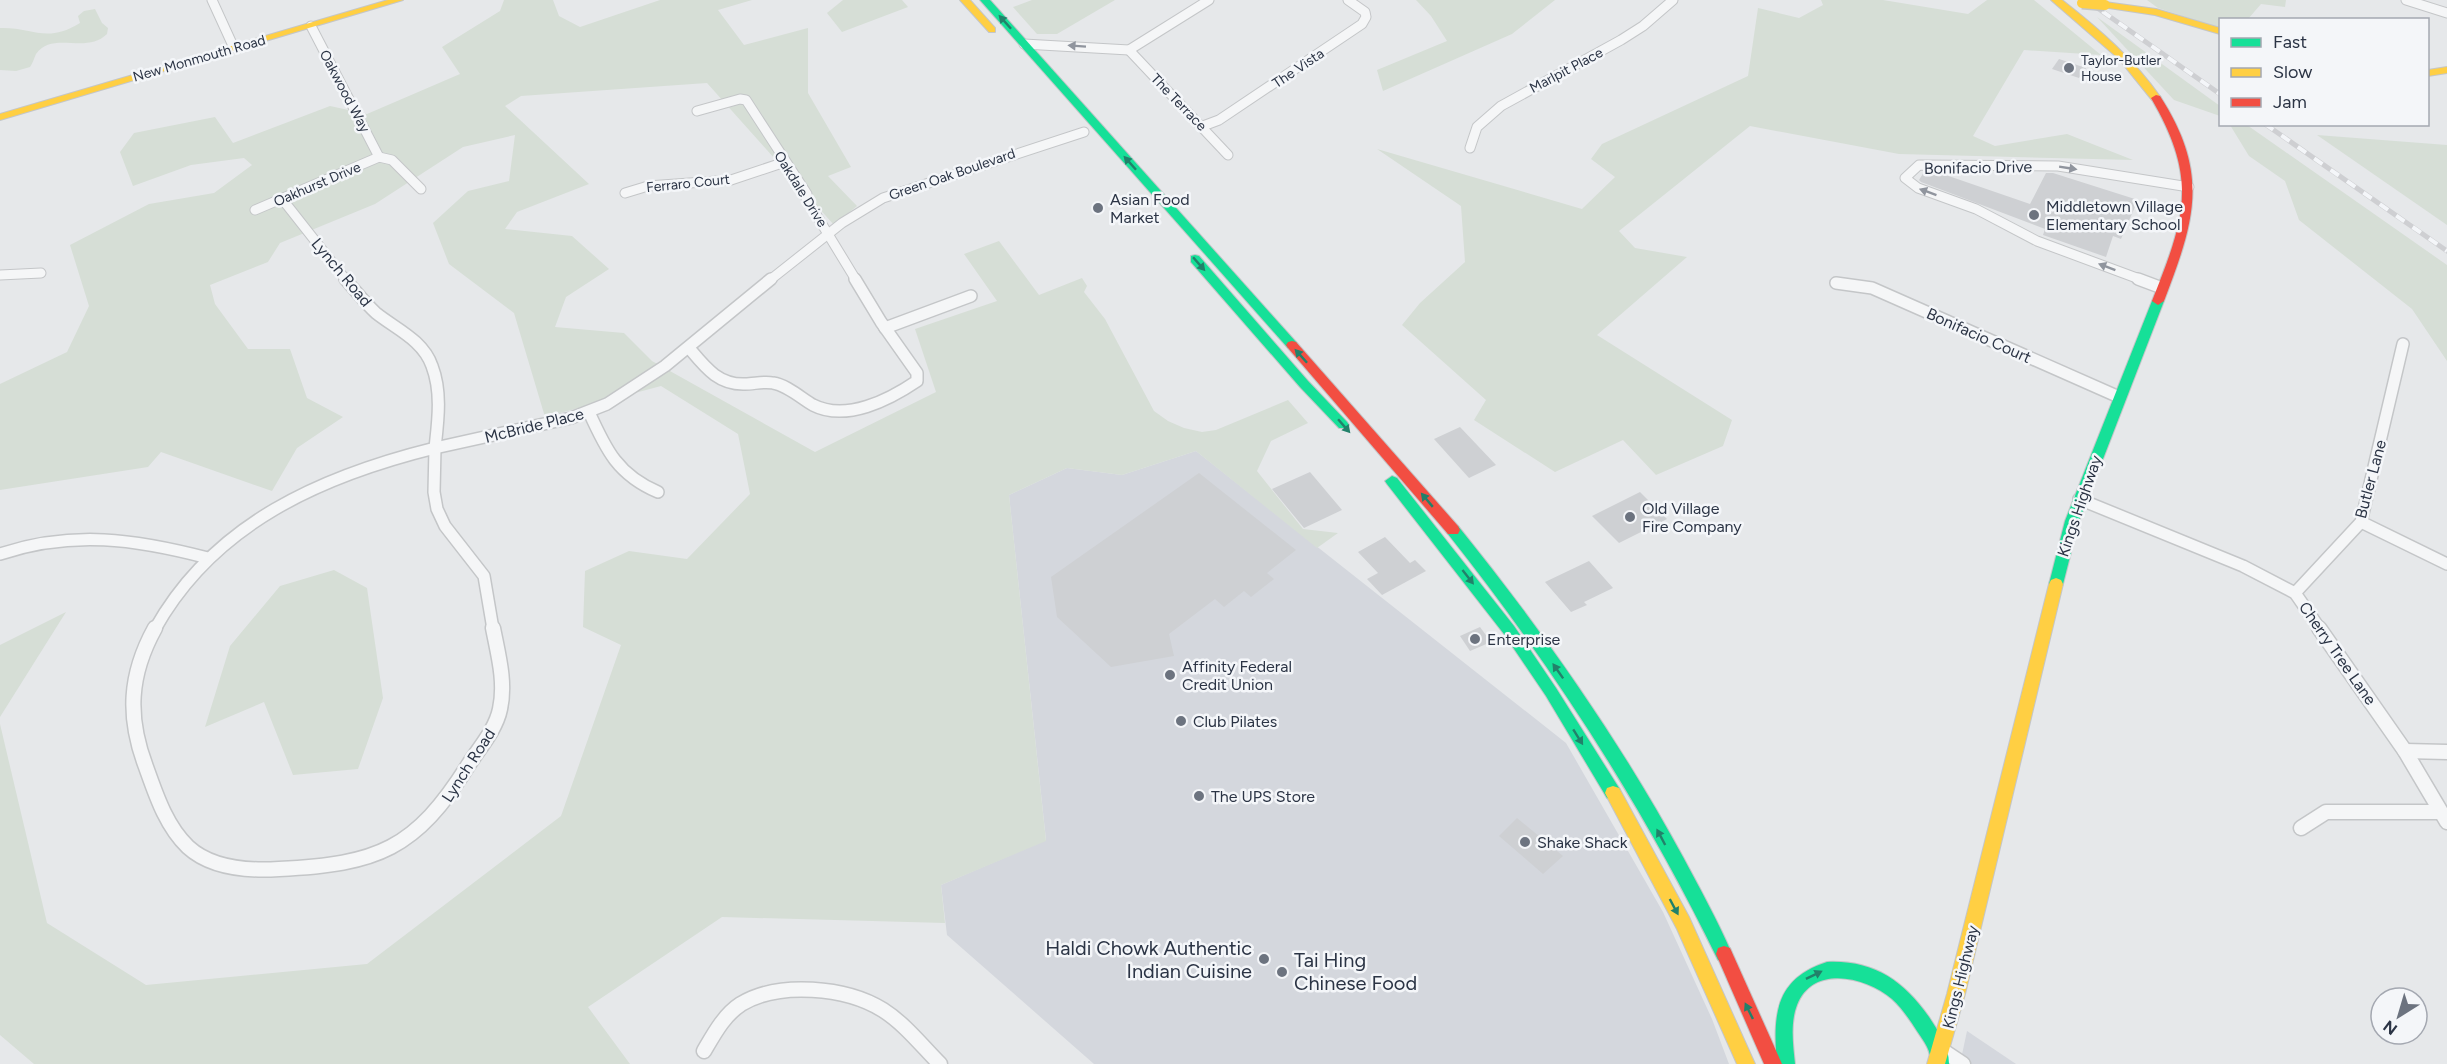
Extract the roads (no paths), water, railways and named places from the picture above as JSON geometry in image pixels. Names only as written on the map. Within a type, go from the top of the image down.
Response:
[{"type":"main road","name":"New Monmouth Road","points":[[0,117],[398,0]]},
{"type":"main road","points":[[965,0],[999,38]]},
{"type":"main road","points":[[985,0],[1368,431],[1467,548],[1520,616],[1584,707],[1652,819],[1729,968],[1773,1064]]},
{"type":"main road","points":[[2058,1],[2156,12],[2219,31]]},
{"type":"main road","name":"Kings Highway","points":[[1939,1059],[2063,549],[2079,499],[2182,240],[2188,214],[2189,187],[2178,139],[2157,98],[2121,54],[2058,1]]},
{"type":"main road","points":[[2429,73],[2447,70]]},
{"type":"main road","points":[[1060,106],[1129,183]]},
{"type":"main road","points":[[1186,250],[1397,486],[1520,646],[1621,807],[1683,923],[1746,1064]]},
{"type":"main road","points":[[1786,1064],[1786,1013],[1792,995],[1806,979],[1818,972],[1835,968],[1869,974],[1901,996],[1939,1059]]},
{"type":"street","points":[[212,0],[234,48]]},
{"type":"street","points":[[1024,44],[1129,50],[1209,0]]},
{"type":"street","name":"The Vista","points":[[1203,126],[1219,120],[1362,24],[1366,17],[1365,12],[1348,0]]},
{"type":"street","name":"Marlpit Place","points":[[1470,148],[1477,127],[1501,106],[1621,40],[1643,26],[1673,0]]},
{"type":"street","points":[[2406,0],[2447,13]]},
{"type":"street","name":"Oakwood Way","points":[[311,26],[379,157]]},
{"type":"street","name":"The Terrace","points":[[1129,50],[1228,155]]},
{"type":"street","name":"Oakdale Drive","points":[[689,348],[714,376],[725,383],[740,385],[773,382],[829,411],[846,412],[908,388],[917,381],[917,373],[883,325],[746,100],[740,99],[697,111]]},
{"type":"street","name":"Green Oak Boulevard","points":[[829,233],[865,207],[896,193],[1084,132]]},
{"type":"street","points":[[379,157],[392,160],[421,189]]},
{"type":"street","name":"Oakhurst Drive","points":[[255,210],[379,157]]},
{"type":"street","name":"Ferraro Court","points":[[625,194],[648,186],[731,180],[785,162]]},
{"type":"street","name":"Bonifacio Drive","points":[[2162,288],[2037,241],[1976,209],[1918,188],[1905,178],[1919,165],[2058,166],[2189,187]]},
{"type":"street","name":"Lynch Road","points":[[208,558],[177,595],[150,637],[136,675],[132,696],[135,735],[169,825],[179,840],[205,859],[251,871],[344,864],[381,853],[415,833],[442,805],[491,730],[502,700],[502,685],[484,576],[437,512],[435,501],[436,382],[427,355],[414,340],[369,306],[282,200]]},
{"type":"street","name":"McBride Place","points":[[208,558],[272,511],[320,484],[375,463],[589,412],[636,388],[689,348],[829,233]]},
{"type":"street","points":[[0,274],[42,273]]},
{"type":"street","name":"Bonifacio Court","points":[[1836,283],[1872,288],[2119,397]]},
{"type":"street","points":[[883,325],[971,296]]},
{"type":"street","name":"Butler Lane","points":[[2295,592],[2361,522],[2403,344]]},
{"type":"street","points":[[589,412],[612,458],[631,480],[658,492]]},
{"type":"street","name":"Cherry Tree Lane","points":[[2079,499],[2243,566],[2295,592],[2406,752],[2444,818]]},
{"type":"street","points":[[2361,522],[2447,564]]},
{"type":"street","points":[[0,554],[47,542],[108,539],[165,546],[208,558]]},
{"type":"street","points":[[2406,752],[2447,752]]},
{"type":"street","points":[[2301,828],[2326,812],[2444,818]]},
{"type":"street","points":[[704,1051],[720,1023],[742,1003],[770,994],[803,991],[842,994],[880,1008],[940,1064]]},
{"type":"street","points":[[1939,1059],[1963,1064]]},
{"type":"railway","points":[[2086,0],[2219,93]]},
{"type":"railway","points":[[2268,126],[2447,251]]},
{"type":"place","name":"Taylor-Butler House","points":[[2069,68]]},
{"type":"place","name":"Asian Food Market","points":[[1098,208]]},
{"type":"place","name":"Middletown Village Elementary School","points":[[2034,215]]},
{"type":"place","name":"Old Village Fire Company","points":[[1630,517]]},
{"type":"place","name":"Enterprise","points":[[1475,639]]},
{"type":"place","name":"Affinity Federal Credit Union","points":[[1170,675]]},
{"type":"place","name":"Club Pilates","points":[[1181,721]]},
{"type":"place","name":"The UPS Store","points":[[1199,796]]},
{"type":"place","name":"Shake Shack","points":[[1525,842]]},
{"type":"place","name":"Haldi Chowk Authentic Indian Cuisine","points":[[1264,959]]},
{"type":"place","name":"Tai Hing Chinese Food","points":[[1282,972]]}]
